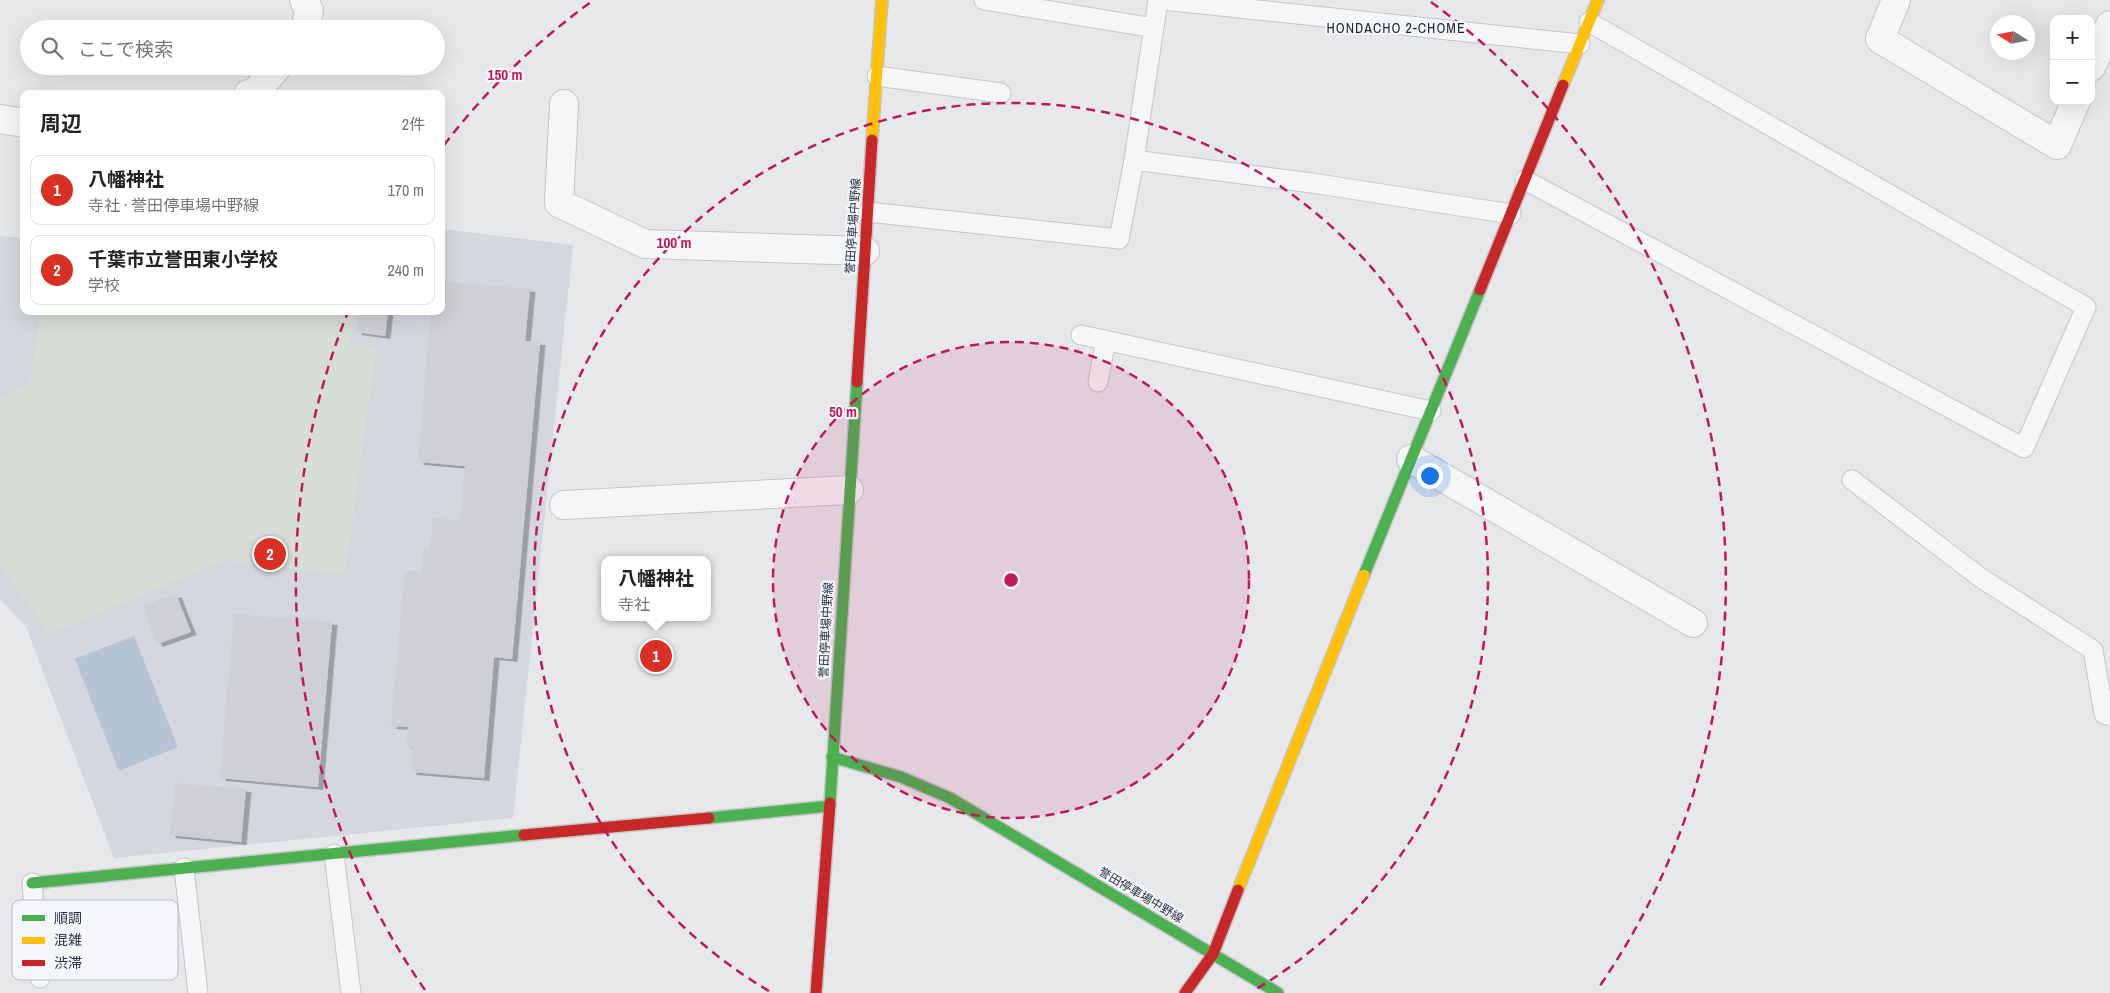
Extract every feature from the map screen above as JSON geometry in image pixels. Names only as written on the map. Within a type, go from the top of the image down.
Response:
[{"type":"street","points":[[304,0],[309,11],[307,20]]},
{"type":"street","name":"誉田停車場中野線","points":[[882,0],[832,757],[901,777],[950,798],[1278,993]]},
{"type":"street","points":[[1184,993],[1213,954],[1411,458],[1598,0]]},
{"type":"street","points":[[1896,0],[1880,39],[2057,145],[2074,105]]},
{"type":"street","points":[[2094,60],[2110,25]]},
{"type":"street","points":[[257,90],[270,75]]},
{"type":"street","points":[[564,104],[559,204],[645,244],[865,251]]},
{"type":"street","points":[[0,119],[20,122]]},
{"type":"street","points":[[1411,458],[1693,623]]},
{"type":"street","points":[[564,505],[849,490]]},
{"type":"street","points":[[816,993],[832,757]]},
{"type":"street","points":[[32,883],[830,806]]},
{"type":"lane","points":[[984,0],[1154,28]]},
{"type":"lane","points":[[868,212],[1120,239],[1158,0]]},
{"type":"lane","points":[[1163,0],[1580,44]]},
{"type":"lane","points":[[1525,180],[2024,448],[2086,307],[1589,22]]},
{"type":"lane","points":[[877,76],[1001,94]]},
{"type":"lane","points":[[1134,160],[1312,183],[1511,214]]},
{"type":"lane","points":[[1081,335],[1431,411]]},
{"type":"lane","points":[[1098,382],[1106,340]]},
{"type":"lane","points":[[1852,480],[1980,578],[2093,650],[2104,714],[2110,716]]},
{"type":"lane","points":[[334,854],[351,993]]},
{"type":"lane","points":[[184,868],[198,993]]},
{"type":"lane","points":[[32,883],[33,900]]},
{"type":"shaded area","points":[[445,229],[573,245],[513,818],[114,858],[26,627],[0,599],[0,236],[20,238],[20,315],[445,315]]},
{"type":"shaded area","points":[[39,315],[354,315],[350,343],[377,347],[345,575],[225,560],[50,634],[0,565],[0,400],[30,382]]},
{"type":"water","points":[[134,636],[178,747],[119,771],[75,659]]},
{"type":"building","points":[[445,281],[530,289],[525,341],[540,342],[512,659],[494,657],[484,778],[411,772],[413,747],[406,746],[408,727],[391,726],[405,570],[422,572],[424,548],[430,549],[433,518],[460,521],[465,466],[418,462],[431,315],[445,315]]},
{"type":"building","points":[[358,315],[388,315],[385,336],[356,332]]},
{"type":"building","points":[[176,594],[191,632],[157,644],[143,606]]},
{"type":"building","points":[[234,614],[332,622],[318,787],[220,778]]},
{"type":"building","points":[[175,783],[246,789],[241,842],[170,835]]},
{"type":"traffic: fast","points":[[1364,575],[1480,290]]},
{"type":"traffic: fast","points":[[830,803],[857,382]]},
{"type":"traffic: fast","points":[[832,757],[901,777],[950,798],[1278,993]]},
{"type":"traffic: fast","points":[[709,818],[830,806]]},
{"type":"traffic: fast","points":[[32,883],[524,835]]},
{"type":"traffic: slow","points":[[872,140],[882,0]]},
{"type":"traffic: slow","points":[[1563,85],[1598,0]]},
{"type":"traffic: slow","points":[[1238,890],[1364,575]]},
{"type":"traffic: jam","points":[[1480,290],[1563,85]]},
{"type":"traffic: jam","points":[[857,382],[872,140]]},
{"type":"traffic: jam","points":[[816,993],[830,803]]},
{"type":"traffic: jam","points":[[524,835],[709,818]]},
{"type":"traffic: jam","points":[[1185,993],[1213,954],[1238,890]]},
{"type":"place","name":"千葉市立誉田東小学校","points":[[270,554]]},
{"type":"place","name":"八幡神社","points":[[656,656]]},
{"type":"district","name":"HONDACHO 2-CHOME","points":[[1396,28]]}]
